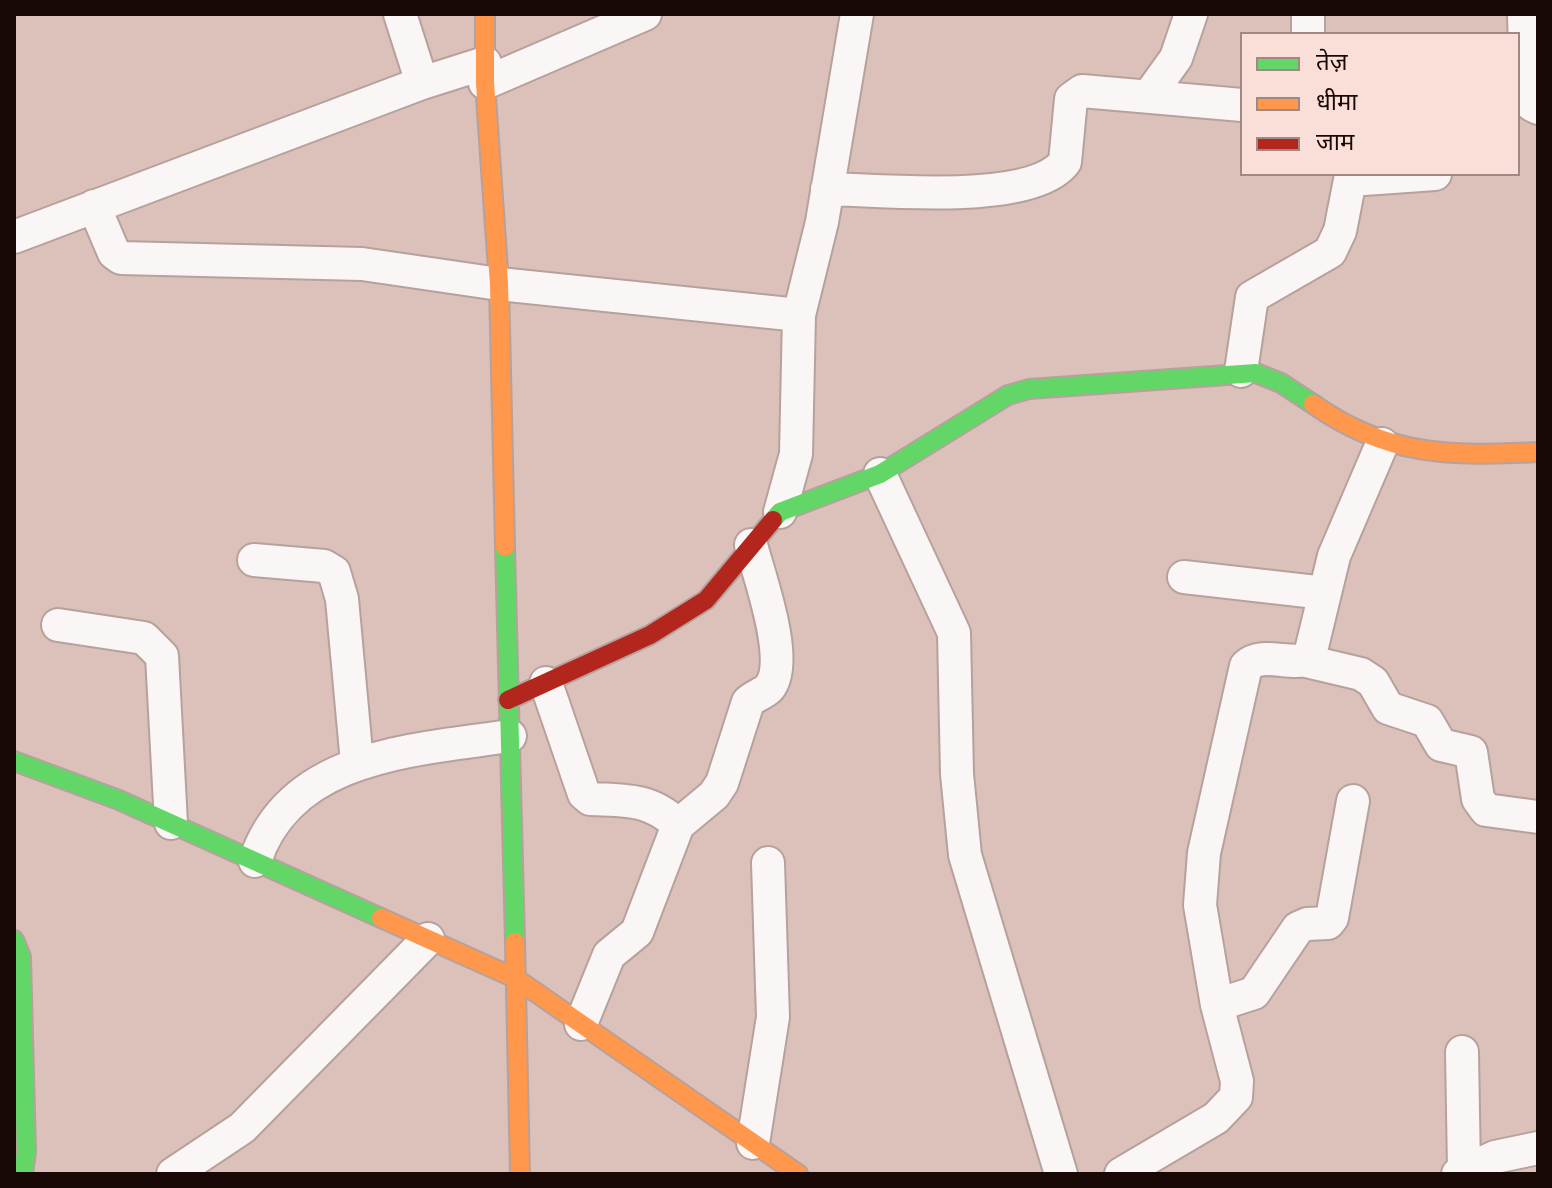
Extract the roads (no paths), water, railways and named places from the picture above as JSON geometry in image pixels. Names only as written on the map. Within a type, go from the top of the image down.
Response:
[{"type":"street","points":[[400,14],[422,83]]},
{"type":"street","points":[[485,14],[485,73],[499,284],[520,1174]]},
{"type":"street","points":[[14,237],[422,83],[485,73],[645,14]]},
{"type":"street","points":[[508,700],[650,635],[706,600],[780,512],[796,454],[799,315],[827,189],[857,14]]},
{"type":"street","points":[[1148,97],[1176,58],[1191,14]]},
{"type":"street","points":[[1524,14],[1529,109]]},
{"type":"street","points":[[827,189],[997,191],[1017,188],[1060,169],[1065,162],[1071,99],[1075,93],[1240,105]]},
{"type":"street","points":[[1241,371],[1252,297],[1330,252],[1340,231],[1350,180],[1407,176]]},
{"type":"street","points":[[94,206],[114,253],[121,258],[362,264],[499,284],[799,315]]},
{"type":"street","points":[[780,512],[880,474],[1008,395],[1029,389],[1241,371],[1273,380],[1352,430],[1382,444],[1494,454],[1538,452]]},
{"type":"street","points":[[1306,661],[1312,655],[1334,556],[1382,444]]},
{"type":"street","points":[[880,474],[954,633],[957,774],[965,855],[1061,1174]]},
{"type":"street","points":[[581,1024],[609,955],[637,932],[678,825],[714,795],[722,783],[748,702],[768,689],[777,664],[778,650],[751,545]]},
{"type":"street","points":[[254,560],[324,566],[334,572],[339,581],[357,763]]},
{"type":"street","points":[[1184,577],[1325,593]]},
{"type":"street","points":[[58,625],[144,638],[162,656],[171,823]]},
{"type":"street","points":[[1121,1174],[1216,1118],[1236,1097],[1237,1081],[1217,1005],[1200,905],[1201,882],[1246,666],[1258,659],[1306,661],[1361,674],[1373,682],[1388,708],[1427,721],[1433,737],[1441,745],[1471,752],[1478,799],[1486,810],[1538,817]]},
{"type":"street","points":[[546,683],[584,794],[590,799],[650,804],[663,810],[678,825]]},
{"type":"street","points":[[255,861],[263,835],[281,811],[311,786],[357,763],[510,736]]},
{"type":"street","points":[[14,761],[171,823],[515,978],[798,1174]]},
{"type":"street","points":[[1217,1005],[1254,993],[1298,928],[1307,924],[1328,923],[1332,918],[1353,801]]},
{"type":"street","points":[[753,1143],[773,1017],[768,863]]},
{"type":"street","points":[[173,1174],[242,1128],[428,939]]},
{"type":"street","points":[[15,946],[22,987],[26,1152],[23,1174]]},
{"type":"street","points":[[1462,1052],[1461,1172],[1495,1157],[1538,1148]]}]
